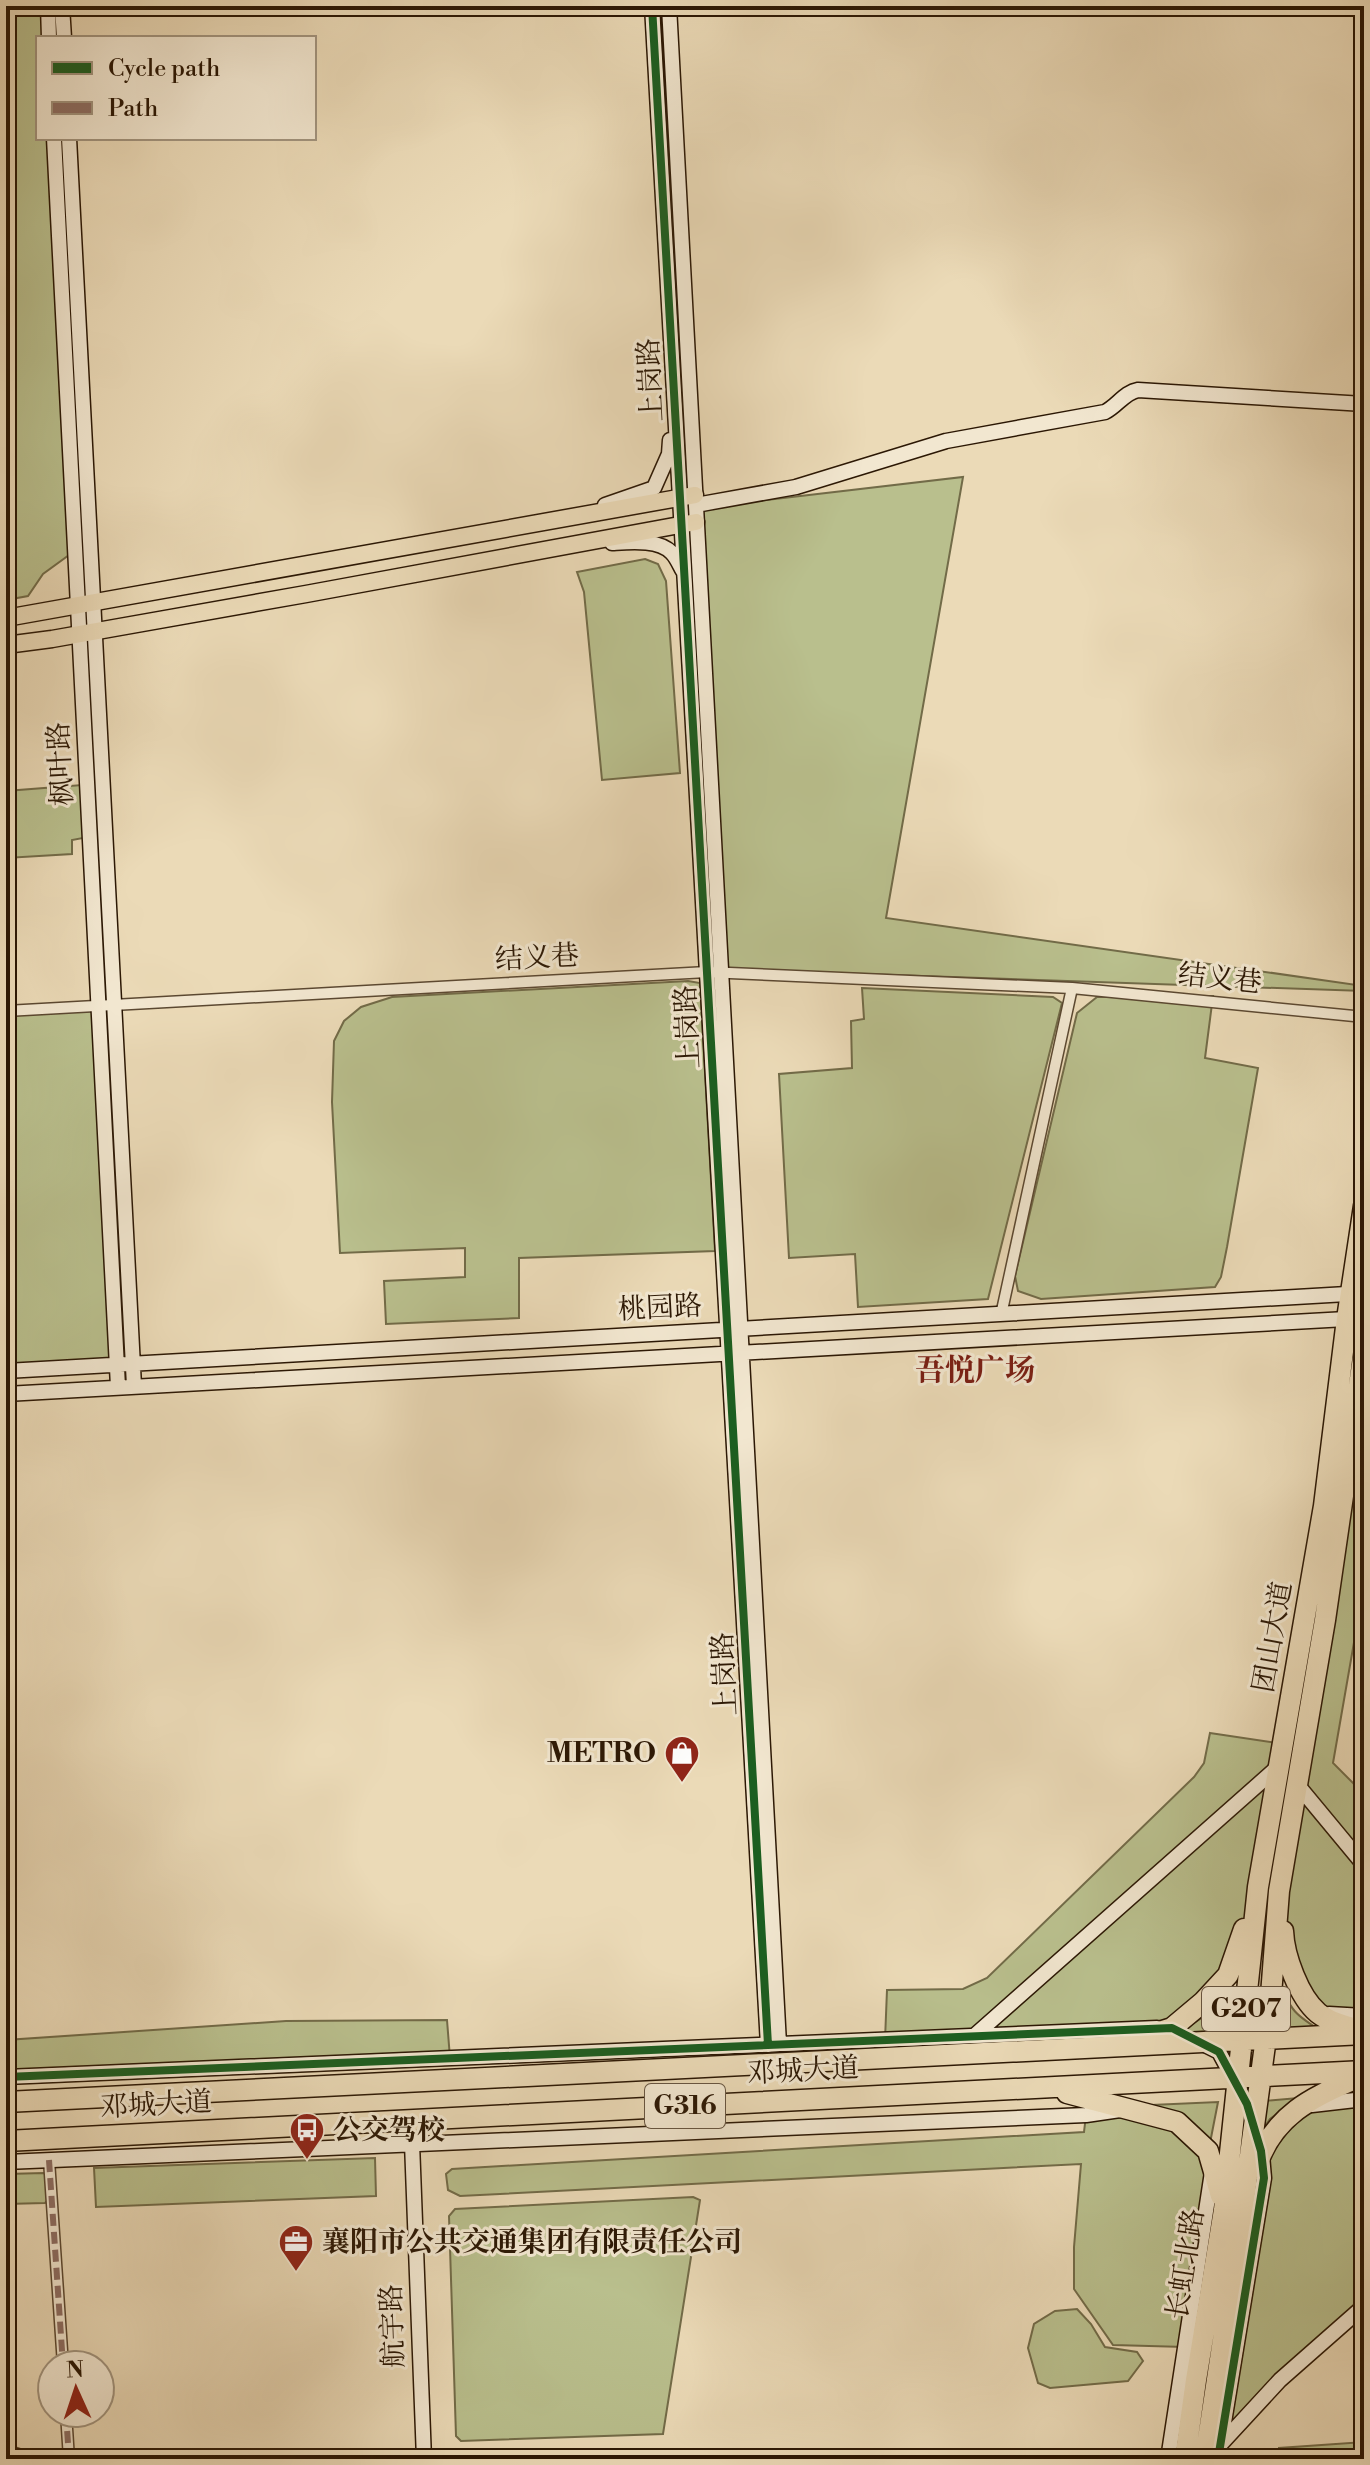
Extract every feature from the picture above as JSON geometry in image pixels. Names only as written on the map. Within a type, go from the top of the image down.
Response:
[{"type":"highway","name":"团山大道","points":[[1239,2077],[1258,1887],[1355,1318],[1364,1206]]},
{"type":"highway","name":"团山大道","points":[[1247,2172],[1266,2038],[1281,1884],[1325,1620],[1364,1351]]},
{"type":"highway","points":[[1281,1884],[1283,1942],[1294,1977],[1318,2012],[1345,2027],[1364,2033]]},
{"type":"highway","points":[[1112,2046],[1172,2028],[1203,2002],[1228,1975],[1258,1887]]},
{"type":"highway","name":"邓城大道","points":[[6,2102],[1364,2033]]},
{"type":"highway","points":[[1234,2209],[1261,2151],[1276,2127],[1329,2090],[1364,2074]]},
{"type":"highway","name":"邓城大道","points":[[6,2141],[1239,2077],[1364,2074]]},
{"type":"highway","name":"长虹北路","points":[[1214,2454],[1234,2209],[1239,2077]]},
{"type":"highway","points":[[1043,2087],[1177,2122],[1208,2151],[1234,2209]]},
{"type":"highway","name":"长虹北路","points":[[1185,2459],[1200,2354],[1234,2209],[1247,2172]]},
{"type":"main road","points":[[6,618],[561,519],[690,509]]},
{"type":"main road","points":[[6,645],[88,633],[560,547],[690,509]]},
{"type":"street","points":[[48,6],[49,36]]},
{"type":"street","points":[[62,6],[64,36]]},
{"type":"street","name":"上岗路","points":[[652,6],[673,371],[690,509],[684,574],[714,973]]},
{"type":"street","name":"上岗路","points":[[669,6],[690,509],[773,2044]]},
{"type":"street","name":"枫叶路","points":[[54,140],[115,1005],[126,1387]]},
{"type":"street","name":"枫叶路","points":[[69,140],[86,603]]},
{"type":"street","points":[[561,519],[654,488],[669,454],[673,371]]},
{"type":"street","points":[[690,509],[796,487],[946,441],[1105,412],[1118,405],[1130,391],[1364,404]]},
{"type":"street","points":[[560,547],[633,542],[655,545],[671,552],[684,574]]},
{"type":"street","name":"枫叶路","points":[[88,633],[99,1006],[125,1364]]},
{"type":"street","name":"结义巷","points":[[6,1011],[714,973],[1072,988],[1364,1017]]},
{"type":"street","points":[[1001,1315],[1072,988]]},
{"type":"street","name":"桃园路","points":[[6,1371],[1357,1294]]},
{"type":"street","points":[[704,1332],[732,1306],[763,1328]]},
{"type":"street","name":"桃园路","points":[[6,1394],[1355,1318]]},
{"type":"street","points":[[705,1354],[736,1378],[767,1350]]},
{"type":"street","points":[[974,2036],[1279,1766]]},
{"type":"street","points":[[1296,1783],[1364,1865]]},
{"type":"street","points":[[1318,2012],[1364,2016]]},
{"type":"street","points":[[6,2077],[1172,2028],[1219,2052],[1247,2104],[1261,2151],[1264,2178],[1214,2454]]},
{"type":"street","points":[[1300,2108],[1364,2099]]},
{"type":"street","points":[[6,2162],[1086,2115],[1130,2108]]},
{"type":"street","points":[[69,2138],[70,2159]]},
{"type":"street","name":"航宇路","points":[[412,2143],[424,2459]]},
{"type":"street","points":[[49,2160],[62,2349]]},
{"type":"street","points":[[1168,2459],[1213,2167]]},
{"type":"street","points":[[1214,2454],[1280,2380],[1364,2306]]},
{"type":"street","points":[[67,2429],[69,2459]]},
{"type":"street","points":[[6,2450],[33,2459]]},
{"type":"green space","points":[[6,6],[48,6],[49,36],[36,36],[36,140],[54,140],[69,555],[43,574],[28,596],[6,600]]},
{"type":"green space","points":[[963,477],[886,918],[1364,986],[1364,991],[715,969],[690,509]]},
{"type":"green space","points":[[645,559],[658,564],[666,581],[680,773],[602,780],[584,592],[577,572]]},
{"type":"green space","points":[[82,785],[83,838],[72,840],[72,854],[6,858],[6,791]]},
{"type":"green space","points":[[688,981],[700,983],[715,1251],[519,1258],[519,1318],[386,1324],[384,1281],[465,1277],[465,1248],[340,1253],[332,1102],[334,1041],[344,1021],[361,1007],[392,997]]},
{"type":"green space","points":[[862,988],[1053,997],[1062,1003],[988,1299],[858,1307],[855,1254],[789,1258],[779,1074],[852,1068],[851,1021],[864,1019]]},
{"type":"green space","points":[[1213,996],[1205,1058],[1258,1068],[1227,1247],[1221,1277],[1215,1287],[1041,1299],[1018,1291],[1015,1276],[1077,1013],[1097,997]]},
{"type":"green space","points":[[99,1006],[118,1365],[6,1371],[6,1011]]},
{"type":"green space","points":[[1349,1465],[1364,1465],[1364,1585],[1333,1763],[1364,1794],[1364,2016],[1318,2012],[1283,1942],[1279,1891]]},
{"type":"green space","points":[[1210,1733],[1283,1744],[1258,1887],[1228,1975],[1172,2028],[885,2040],[887,1990],[963,1989],[987,1978],[1194,1777],[1204,1763]]},
{"type":"green space","points":[[1278,1980],[1295,2011],[1323,2032],[1272,2032]]},
{"type":"green space","points":[[1232,1990],[1219,2035],[1172,2037],[1214,2010]]},
{"type":"green space","points":[[447,2020],[450,2058],[6,2077],[6,2040],[286,2021]]},
{"type":"green space","points":[[1298,2098],[1270,2119],[1256,2139],[1264,2101]]},
{"type":"green space","points":[[1364,2099],[1364,2306],[1220,2445],[1261,2151],[1300,2108]]},
{"type":"green space","points":[[1218,2102],[1210,2143],[1197,2127],[1184,2118],[1151,2105]]},
{"type":"green space","points":[[1130,2108],[1208,2151],[1185,2347],[1113,2345],[1074,2289],[1081,2164],[460,2196],[448,2190],[446,2174],[452,2169],[1084,2132],[1086,2115]]},
{"type":"green space","points":[[375,2158],[376,2196],[96,2207],[94,2168]]},
{"type":"green space","points":[[44,2173],[48,2176],[49,2199],[45,2203],[6,2204],[6,2174]]},
{"type":"green space","points":[[693,2197],[700,2200],[663,2434],[461,2441],[456,2436],[449,2216],[455,2209]]},
{"type":"green space","points":[[1077,2309],[1105,2347],[1137,2352],[1143,2361],[1128,2381],[1050,2388],[1038,2383],[1028,2348],[1034,2324],[1055,2311]]},
{"type":"green space","points":[[1364,2442],[1364,2459],[1279,2459],[1279,2448]]},
{"type":"marked path","points":[[49,2160],[62,2349]]},
{"type":"marked path","points":[[67,2429],[69,2459]]},
{"type":"marked path","points":[[6,2450],[33,2459]]},
{"type":"cycle path","points":[[652,6],[768,2045]]},
{"type":"cycle path","points":[[6,2077],[1172,2028],[1219,2052],[1247,2104],[1261,2151],[1264,2178],[1218,2459]]},
{"type":"place","name":"METRO","points":[[682,1784]]},
{"type":"place","name":"公交驾校","points":[[307,2161]]},
{"type":"place","name":"襄阳市公共交通集团有限责任公司","points":[[296,2273]]},
{"type":"district","name":"吾悦广场","points":[[975,1371]]}]
